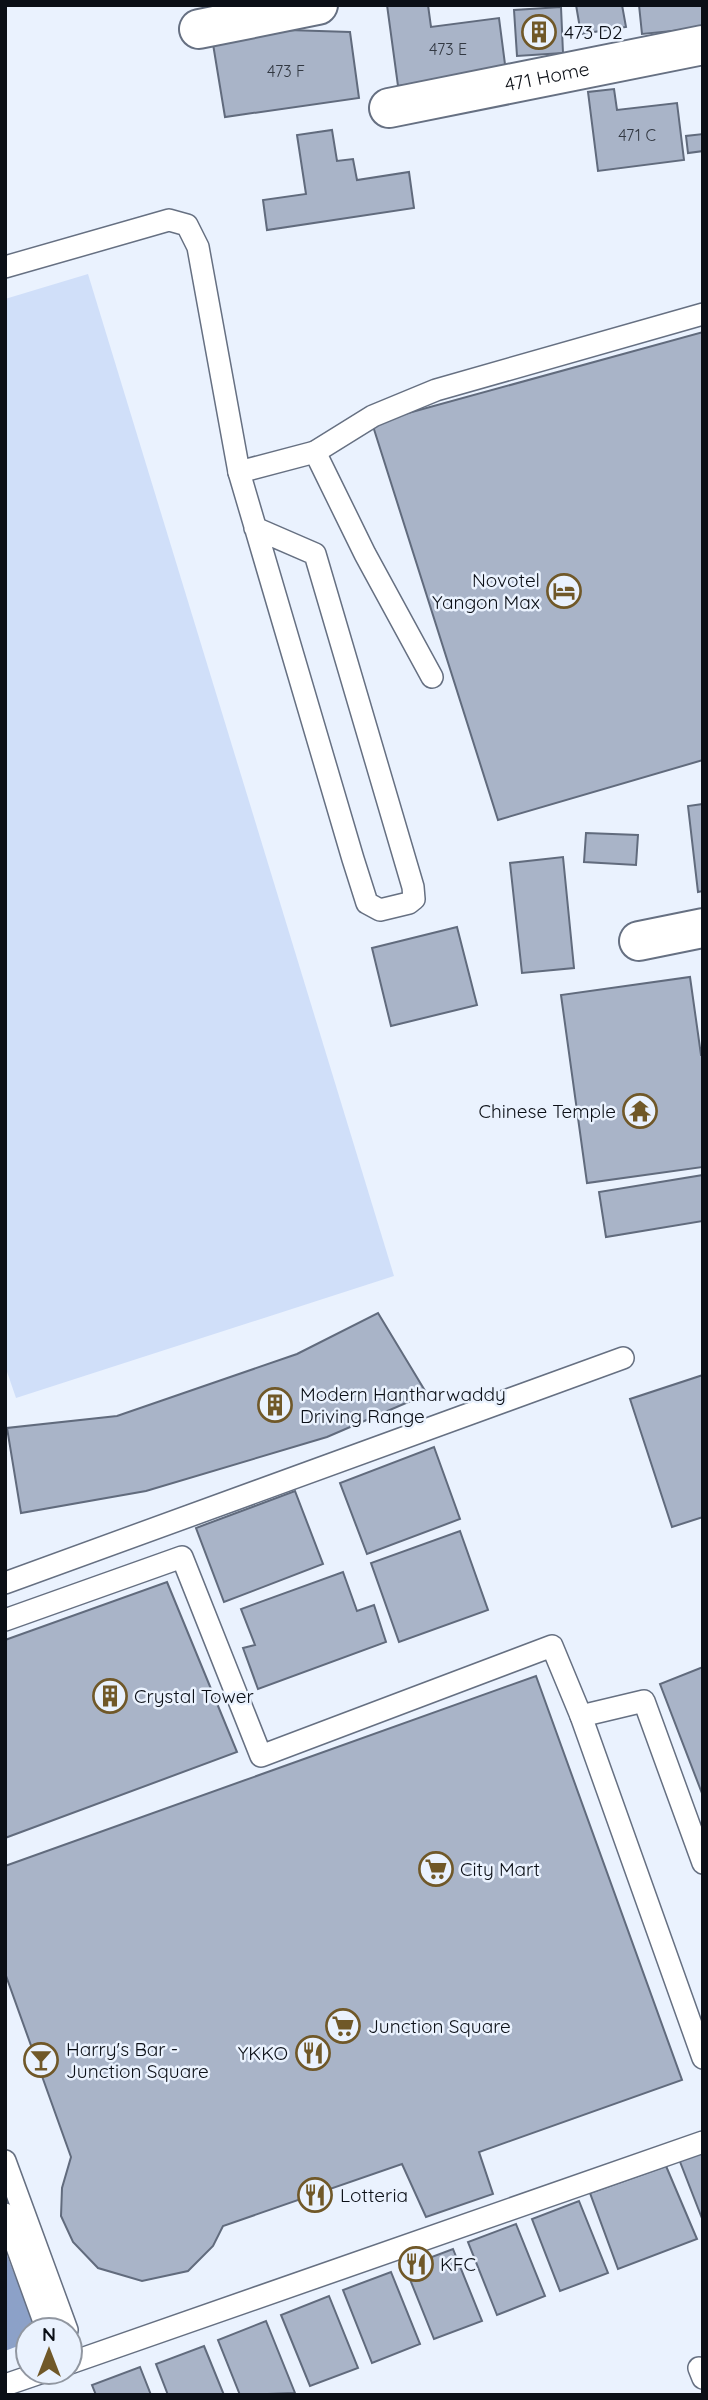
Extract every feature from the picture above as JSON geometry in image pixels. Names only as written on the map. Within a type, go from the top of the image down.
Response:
[{"type":"street","points":[[199,29],[318,5]]},
{"type":"street","name":"471 Home","points":[[389,108],[703,45]]},
{"type":"street","points":[[639,941],[703,928]]},
{"type":"lane","points":[[5,267],[169,220],[187,225],[198,247],[239,472],[367,903],[380,910],[409,903],[414,899],[413,887],[314,554],[256,528]]},
{"type":"lane","points":[[239,472],[314,452],[373,416],[436,390],[703,314]]},
{"type":"lane","points":[[314,452],[365,554],[432,677]]},
{"type":"lane","points":[[5,1583],[623,1358]]},
{"type":"lane","points":[[5,1620],[182,1557],[261,1756],[552,1646],[581,1716],[703,2058]]},
{"type":"lane","points":[[581,1716],[644,1701],[703,1863]]},
{"type":"lane","points":[[84,2343],[703,2129]]},
{"type":"lane","points":[[84,2343],[703,2142]]},
{"type":"lane","points":[[5,2161],[59,2316]]},
{"type":"lane","points":[[5,2214],[42,2316]]},
{"type":"shaded area","points":[[88,274],[394,1276],[16,1398],[5,1366],[5,299]]},
{"type":"shaded area","points":[[5,2250],[31,2316],[14,2316],[14,2347],[5,2351]]},
{"type":"building","points":[[387,5],[428,5],[431,27],[499,18],[506,72],[398,86]]},
{"type":"building","points":[[576,5],[622,5],[626,27],[581,34]]},
{"type":"building","points":[[639,5],[703,5],[703,28],[642,34]]},
{"type":"building","name":"473 D2","points":[[561,7],[563,53],[517,56],[514,10]]},
{"type":"building","points":[[288,30],[350,32],[359,98],[225,117],[213,44]]},
{"type":"building","points":[[614,89],[617,110],[677,103],[684,160],[598,171],[588,92]]},
{"type":"building","points":[[332,130],[337,161],[353,159],[357,180],[409,172],[414,208],[267,230],[263,200],[306,194],[297,135]]},
{"type":"building","points":[[703,134],[703,151],[688,153],[686,136]]},
{"type":"building","name":"Novotel Yangon Max","points":[[703,332],[703,760],[498,820],[372,423]]},
{"type":"building","points":[[703,804],[703,891],[698,892],[688,806]]},
{"type":"building","points":[[586,833],[638,835],[636,865],[584,862]]},
{"type":"building","points":[[563,857],[574,968],[522,973],[510,863]]},
{"type":"building","points":[[457,927],[477,1005],[391,1026],[372,948]]},
{"type":"building","name":"Chinese Temple","points":[[690,977],[703,1055],[703,1167],[587,1183],[561,995]]},
{"type":"building","points":[[703,1175],[703,1221],[606,1237],[599,1192]]},
{"type":"building","name":"Modern Hantharwaddy Driving Range","points":[[378,1313],[427,1394],[327,1437],[146,1491],[21,1513],[7,1428],[117,1416],[297,1354]]},
{"type":"building","points":[[703,1375],[703,1517],[672,1527],[630,1399]]},
{"type":"building","points":[[434,1447],[460,1519],[367,1554],[340,1483]]},
{"type":"building","points":[[295,1491],[323,1564],[224,1602],[196,1528]]},
{"type":"building","points":[[460,1531],[488,1610],[399,1642],[371,1563]]},
{"type":"building","points":[[343,1572],[357,1611],[374,1605],[386,1642],[258,1689],[243,1648],[255,1645],[241,1609]]},
{"type":"building","name":"Crystal Tower","points":[[167,1582],[237,1752],[5,1838],[5,1640]]},
{"type":"building","points":[[703,1667],[703,1796],[660,1684]]},
{"type":"building","name":"Junction Square","points":[[536,1676],[682,2080],[479,2152],[493,2194],[426,2217],[402,2164],[223,2226],[213,2246],[188,2271],[142,2281],[98,2268],[73,2242],[61,2216],[62,2188],[71,2157],[5,1973],[5,1866]]},
{"type":"building","points":[[703,2153],[703,2221],[677,2154]]},
{"type":"building","points":[[666,2166],[697,2239],[618,2269],[590,2193]]},
{"type":"building","points":[[579,2201],[608,2273],[560,2291],[532,2219]]},
{"type":"building","points":[[516,2224],[545,2296],[497,2315],[468,2242]]},
{"type":"building","points":[[453,2249],[482,2321],[434,2339],[405,2267]]},
{"type":"building","points":[[391,2272],[420,2344],[372,2363],[343,2290]]},
{"type":"building","points":[[329,2296],[358,2368],[310,2386],[281,2315]]},
{"type":"building","points":[[266,2321],[295,2393],[240,2395],[218,2340]]},
{"type":"building","points":[[204,2346],[224,2395],[168,2395],[156,2364]]},
{"type":"building","points":[[140,2367],[151,2395],[96,2395],[92,2385]]},
{"type":"place","name":"473 D2","points":[[539,32]]},
{"type":"place","name":"Novotel Yangon Max","points":[[564,591]]},
{"type":"place","name":"Chinese Temple","points":[[640,1111]]},
{"type":"place","name":"Modern Hantharwaddy Driving Range","points":[[275,1405]]},
{"type":"place","name":"Crystal Tower","points":[[110,1696]]},
{"type":"place","name":"City Mart","points":[[436,1869]]},
{"type":"place","name":"Junction Square","points":[[343,2026]]},
{"type":"place","name":"YKKO","points":[[313,2053]]},
{"type":"place","name":"Harry's Bar - Junction Square","points":[[41,2060]]},
{"type":"place","name":"Lotteria","points":[[315,2195]]},
{"type":"place","name":"KFC","points":[[416,2264]]}]
